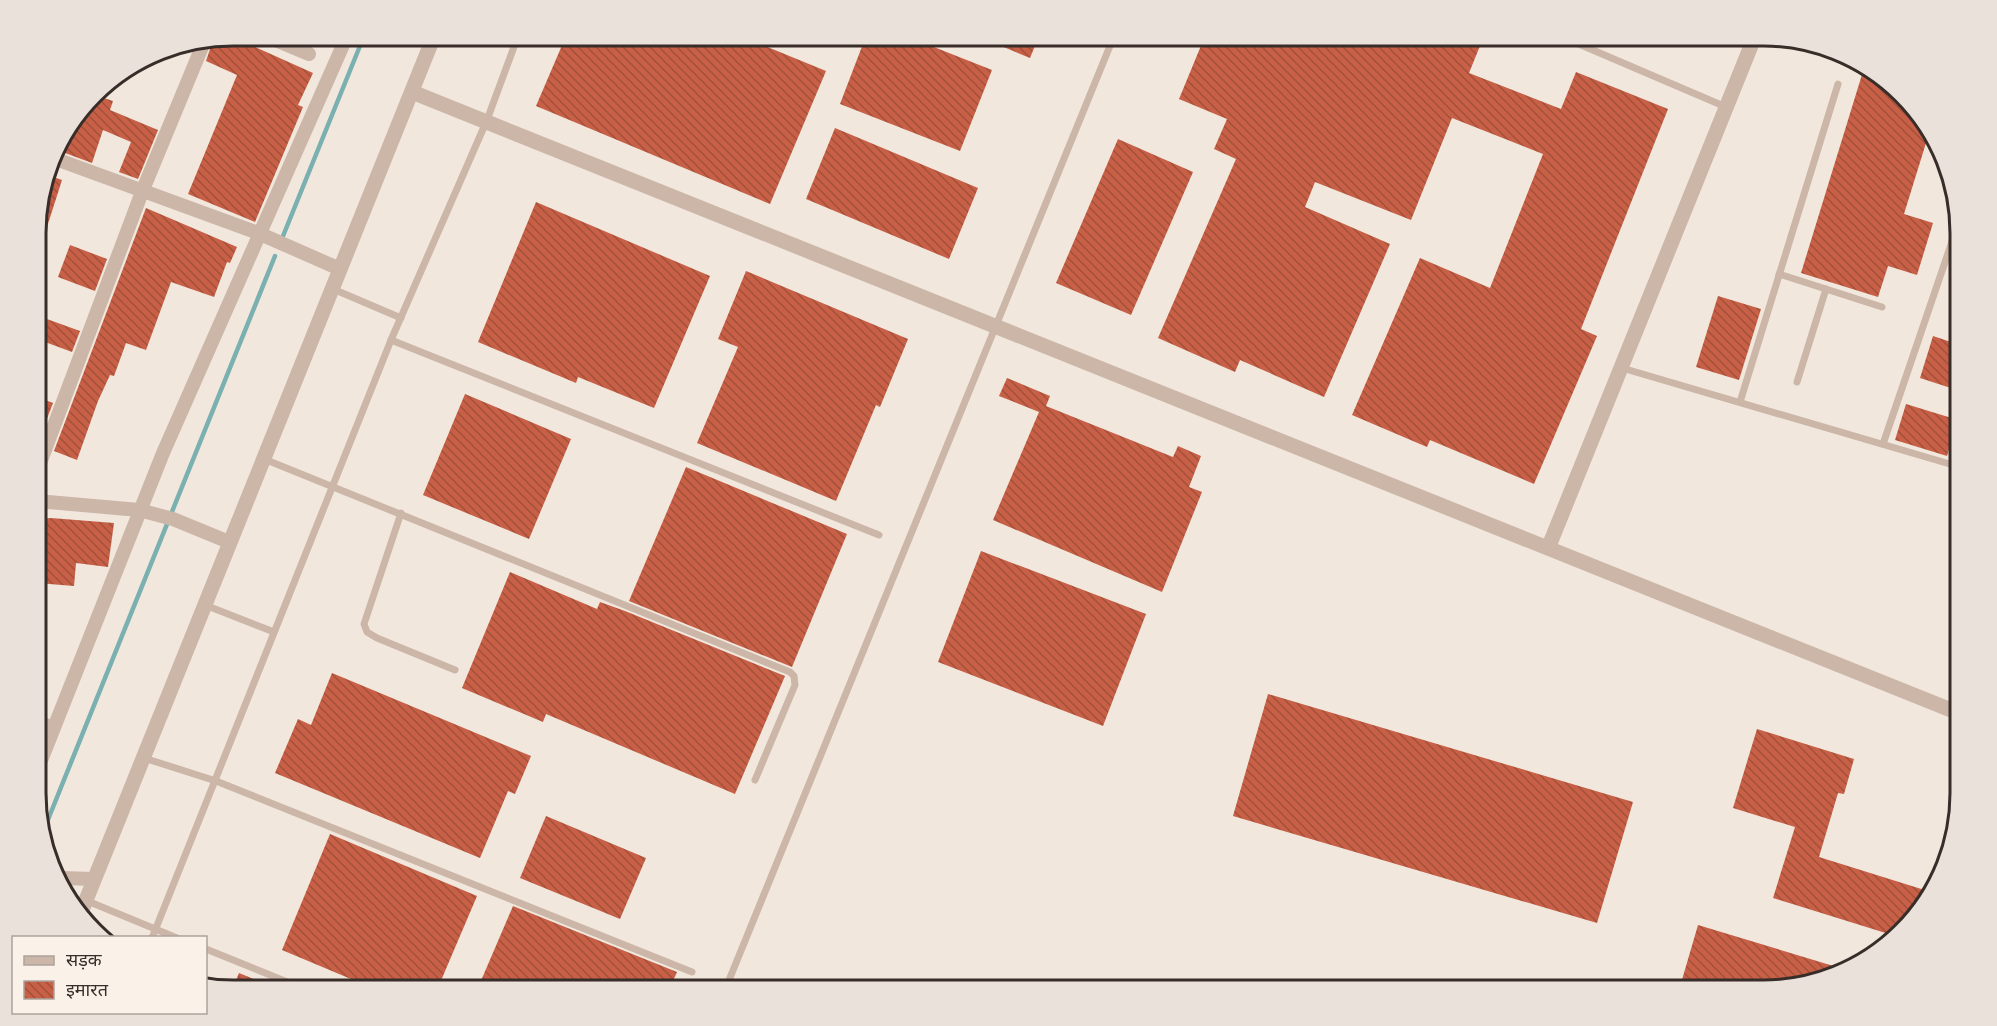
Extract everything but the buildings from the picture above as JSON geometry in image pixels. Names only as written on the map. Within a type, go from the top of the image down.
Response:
[{"type":"street","points":[[1549,546],[1751,46]]},
{"type":"street","points":[[292,47],[309,54]]},
{"type":"street","points":[[46,746],[139,510],[258,233],[342,47]]},
{"type":"street","points":[[84,904],[430,47]]},
{"type":"street","points":[[47,445],[142,192],[201,50]]},
{"type":"street","points":[[412,92],[487,120],[997,327],[1549,546],[1950,710]]},
{"type":"street","points":[[61,161],[258,233],[340,268]]},
{"type":"street","points":[[47,502],[139,510],[173,519],[229,542]]},
{"type":"street","points":[[46,725],[53,728]]},
{"type":"street","points":[[67,878],[94,879]]},
{"type":"lane","points":[[729,980],[1110,46]]},
{"type":"lane","points":[[1584,46],[1726,107]]},
{"type":"lane","points":[[153,936],[391,340],[487,120],[514,47]]},
{"type":"lane","points":[[1740,402],[1838,84]]},
{"type":"lane","points":[[1884,444],[1950,248]]},
{"type":"lane","points":[[1779,274],[1882,307]]},
{"type":"lane","points":[[333,289],[401,318]]},
{"type":"lane","points":[[1797,382],[1826,289]]},
{"type":"lane","points":[[391,340],[879,534]]},
{"type":"lane","points":[[1622,368],[1950,464]]},
{"type":"lane","points":[[264,459],[790,672],[794,676],[795,685],[755,780]]},
{"type":"lane","points":[[401,513],[364,624],[367,632],[377,638],[455,669]]},
{"type":"lane","points":[[205,605],[274,632]]},
{"type":"lane","points":[[143,758],[216,781],[692,972]]},
{"type":"lane","points":[[85,900],[172,936]]},
{"type":"lane","points":[[207,949],[282,980]]},
{"type":"waterway","points":[[281,241],[360,47]]},
{"type":"waterway","points":[[48,819],[275,256]]}]
